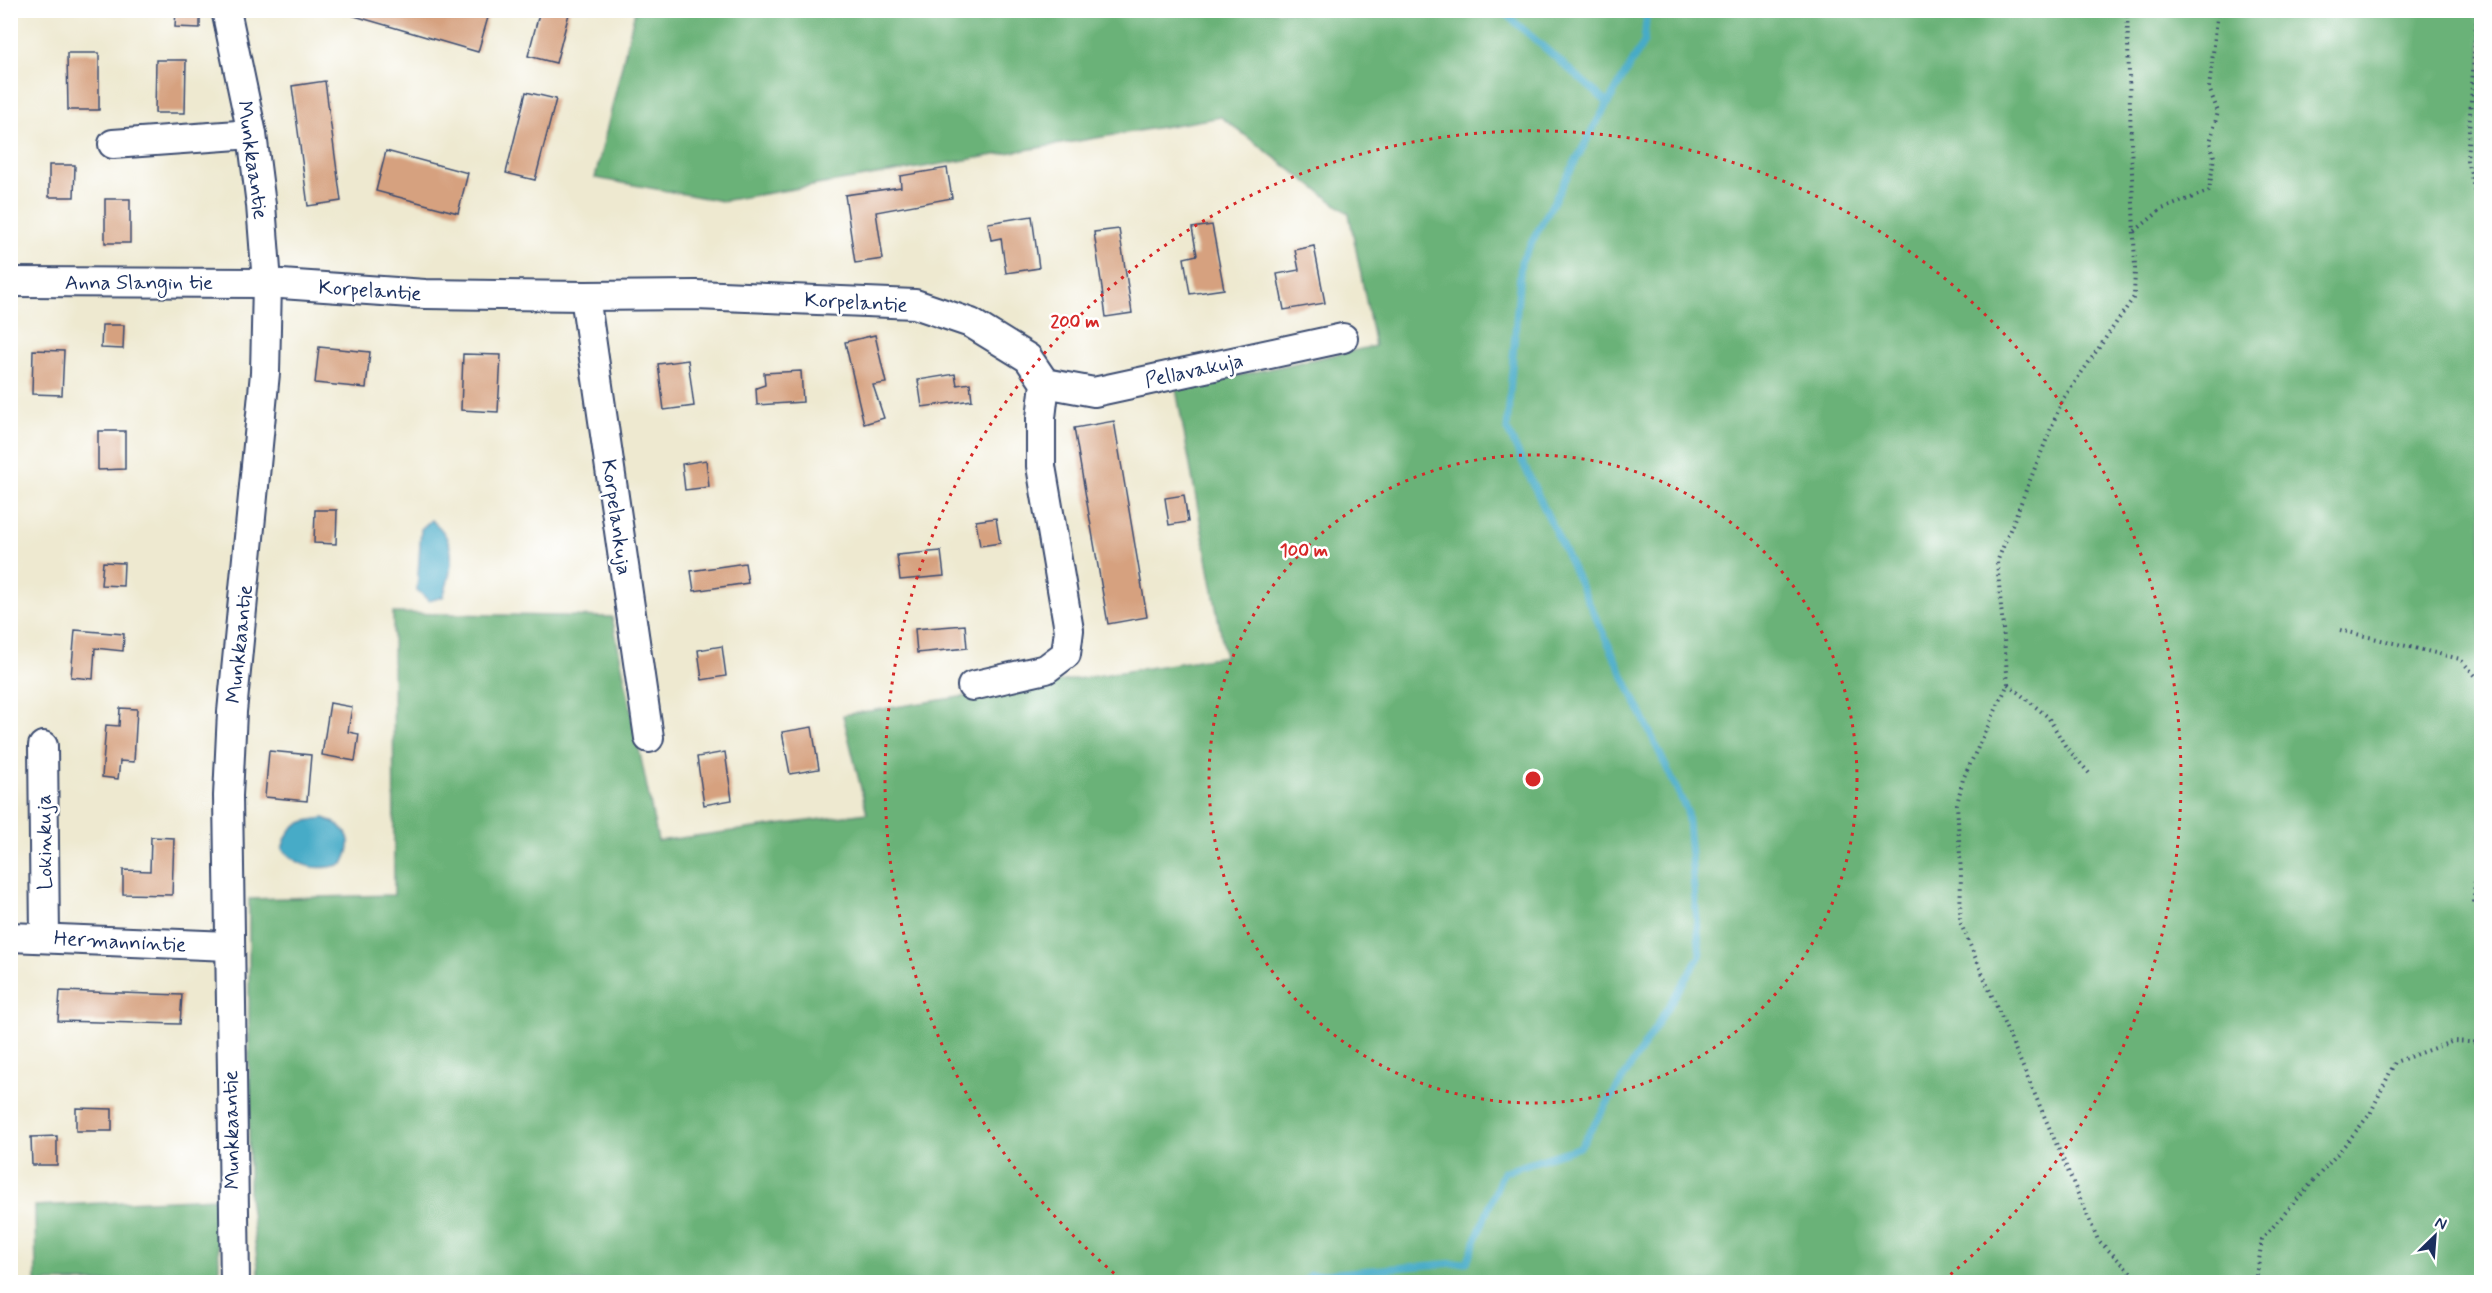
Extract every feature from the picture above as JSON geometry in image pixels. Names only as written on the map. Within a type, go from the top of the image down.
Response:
[{"type":"street","name":"Munkkaantie","points":[[226,10],[252,134],[267,283],[266,373],[232,712],[228,796],[235,1282]]},
{"type":"street","points":[[113,144],[252,134]]},
{"type":"street","name":"Anna Slangin tie","points":[[10,282],[267,283]]},
{"type":"street","name":"Korpelantie","points":[[267,283],[425,294],[585,297],[696,295],[915,304],[971,323],[1029,358],[1045,383]]},
{"type":"street","name":"Korpelankuja","points":[[585,297],[649,738]]},
{"type":"street","name":"Pellavakuja","points":[[1045,383],[1094,392],[1343,338]]},
{"type":"street","points":[[972,686],[1046,669],[1066,654],[1069,630],[1041,466],[1041,418],[1045,383]]},
{"type":"street","name":"Lokinkuja","points":[[43,746],[45,937]]},
{"type":"street","name":"Hermannintie","points":[[10,937],[229,946]]},
{"type":"path","points":[[2127,10],[2134,297],[2062,401],[1997,562],[2008,684],[1963,779],[1957,804],[1961,873],[1960,922],[2098,1240],[2141,1282]]},
{"type":"path","points":[[2134,231],[2162,209],[2209,191],[2214,157],[2210,142],[2218,112],[2209,88],[2218,10]]},
{"type":"path","points":[[2477,10],[2467,160],[2481,219]]},
{"type":"path","points":[[2340,630],[2460,659],[2481,683]]},
{"type":"path","points":[[2008,684],[2048,717],[2066,747],[2089,773]]},
{"type":"path","points":[[2481,787],[2474,901],[2481,911]]},
{"type":"path","points":[[2256,1282],[2262,1239],[2370,1114],[2395,1062],[2454,1041],[2481,1042]]},
{"type":"green space","points":[[635,11],[2481,11],[2481,1282],[260,1282],[249,1196],[249,899],[394,895],[393,613],[612,617],[658,841],[867,813],[843,715],[1225,656],[1176,389],[1375,346],[1349,214],[1221,117],[722,201],[595,178]]},
{"type":"green space","points":[[216,1198],[220,1282],[36,1282],[35,1206]]},
{"type":"water","points":[[431,520],[440,528],[450,546],[451,566],[443,597],[429,601],[417,590],[421,529]]},
{"type":"water","points":[[324,818],[339,826],[347,835],[349,848],[343,864],[310,867],[296,861],[282,849],[288,834],[296,825],[308,820]]},
{"type":"building","points":[[176,10],[200,10],[200,28],[175,27]]},
{"type":"building","points":[[352,10],[477,10],[489,14],[478,52],[351,15]]},
{"type":"building","points":[[540,10],[570,10],[556,63],[528,56]]},
{"type":"building","points":[[67,53],[99,53],[99,110],[68,110]]},
{"type":"building","points":[[156,60],[186,60],[185,113],[155,113]]},
{"type":"building","points":[[325,81],[341,201],[308,206],[292,86]]},
{"type":"building","points":[[526,92],[556,99],[535,180],[506,173]]},
{"type":"building","points":[[386,151],[468,173],[458,213],[376,191]]},
{"type":"building","points":[[49,165],[75,165],[74,197],[49,197]]},
{"type":"building","points":[[947,168],[952,198],[876,212],[883,259],[855,263],[845,195],[901,187],[900,176]]},
{"type":"building","points":[[105,199],[130,199],[130,243],[105,243]]},
{"type":"building","points":[[1032,216],[1039,268],[1006,273],[1001,238],[991,240],[988,223]]},
{"type":"building","points":[[1212,225],[1224,289],[1190,294],[1184,258],[1197,255],[1192,228]]},
{"type":"building","points":[[1119,229],[1132,313],[1106,317],[1094,232]]},
{"type":"building","points":[[1314,246],[1325,303],[1284,310],[1277,274],[1299,270],[1295,250]]},
{"type":"building","points":[[102,325],[124,325],[123,349],[101,348]]},
{"type":"building","points":[[875,335],[886,383],[873,385],[884,418],[864,424],[845,342]]},
{"type":"building","points":[[319,347],[370,352],[366,388],[315,383]]},
{"type":"building","points":[[33,350],[64,351],[62,395],[32,394]]},
{"type":"building","points":[[463,354],[501,355],[498,412],[461,410]]},
{"type":"building","points":[[688,360],[694,406],[664,410],[658,364]]},
{"type":"building","points":[[801,371],[803,402],[757,405],[756,388],[765,385],[764,373]]},
{"type":"building","points":[[955,374],[957,385],[970,383],[972,400],[922,407],[918,380]]},
{"type":"building","points":[[1114,421],[1147,617],[1108,624],[1074,428]]},
{"type":"building","points":[[98,431],[125,431],[125,469],[98,470]]},
{"type":"building","points":[[706,460],[709,487],[685,490],[682,464]]},
{"type":"building","points":[[1184,495],[1188,522],[1169,525],[1165,498]]},
{"type":"building","points":[[315,510],[337,510],[336,544],[314,543]]},
{"type":"building","points":[[996,518],[1000,543],[980,546],[976,521]]},
{"type":"building","points":[[941,551],[944,576],[900,580],[897,555]]},
{"type":"building","points":[[103,562],[124,563],[123,586],[101,585]]},
{"type":"building","points":[[745,563],[748,583],[694,591],[691,571]]},
{"type":"building","points":[[965,625],[967,648],[917,653],[915,629]]},
{"type":"building","points":[[75,630],[124,634],[123,651],[95,648],[93,679],[71,677]]},
{"type":"building","points":[[722,646],[726,676],[702,680],[698,650]]},
{"type":"building","points":[[330,703],[352,707],[348,732],[359,734],[355,761],[322,755]]},
{"type":"building","points":[[120,708],[137,709],[134,762],[120,761],[118,779],[102,777],[106,725],[119,726]]},
{"type":"building","points":[[812,727],[819,769],[790,774],[782,732]]},
{"type":"building","points":[[269,751],[311,755],[307,801],[265,797]]},
{"type":"building","points":[[725,752],[732,800],[704,805],[697,757]]},
{"type":"building","points":[[151,837],[174,838],[172,895],[123,894],[123,870],[150,871]]},
{"type":"building","points":[[60,991],[182,995],[180,1024],[58,1021]]},
{"type":"building","points":[[76,1108],[112,1109],[112,1131],[76,1131]]},
{"type":"building","points":[[57,1136],[57,1165],[32,1165],[31,1137]]},
{"type":"waterway","points":[[1501,10],[1608,103]]},
{"type":"waterway","points":[[1304,1282],[1311,1275],[1467,1262],[1503,1172],[1580,1147],[1700,956],[1687,811],[1507,429],[1521,262],[1595,125],[1644,42],[1647,10]]}]
